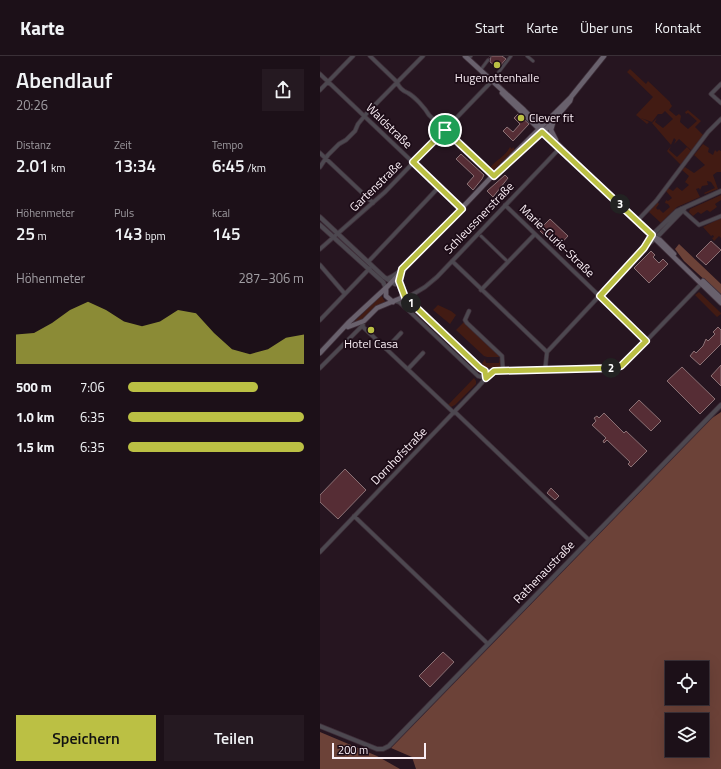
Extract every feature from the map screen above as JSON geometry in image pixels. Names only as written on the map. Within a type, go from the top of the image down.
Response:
[{"type":"main road","points":[[320,353],[390,284],[402,269],[494,176],[542,130],[604,56]]},
{"type":"main road","points":[[469,57],[492,82],[658,242],[721,298]]},
{"type":"main road","points":[[542,130],[555,120],[570,102],[571,97]]},
{"type":"main road","points":[[555,120],[552,130],[559,147]]},
{"type":"main road","points":[[390,284],[386,296],[401,298],[401,287],[399,281],[402,269]]},
{"type":"main road","points":[[703,283],[721,303]]},
{"type":"main road","points":[[390,284],[401,287]]},
{"type":"main road","name":"Schleussnerstraße","points":[[338,334],[349,326],[363,324],[382,305],[401,298]]},
{"type":"street","points":[[320,90],[353,56]]},
{"type":"street","points":[[370,56],[397,82],[398,86],[405,93],[409,94],[494,176]]},
{"type":"street","points":[[320,167],[339,144],[356,131],[364,116],[423,56]]},
{"type":"street","points":[[528,56],[533,61]]},
{"type":"street","points":[[492,82],[510,57]]},
{"type":"street","points":[[482,68],[488,60]]},
{"type":"street","name":"Waldstraße","points":[[320,74],[462,209]]},
{"type":"street","name":"Gartenstraße","points":[[320,249],[373,203],[492,82]]},
{"type":"street","points":[[721,84],[711,94],[721,104]]},
{"type":"street","points":[[637,221],[656,201],[708,132],[721,119]]},
{"type":"street","name":"Schleussnerstraße","points":[[401,298],[430,283],[559,147]]},
{"type":"street","points":[[320,153],[373,203]]},
{"type":"street","points":[[368,262],[440,187]]},
{"type":"street","points":[[545,370],[547,352],[644,248],[673,214],[721,191]]},
{"type":"street","name":"Marie-Curie-Straße","points":[[505,205],[646,341]]},
{"type":"street","points":[[681,210],[699,225],[721,216]]},
{"type":"street","points":[[320,217],[390,284]]},
{"type":"street","points":[[320,225],[368,270],[383,282],[390,284]]},
{"type":"street","points":[[481,290],[535,234]]},
{"type":"street","points":[[481,236],[508,262]]},
{"type":"street","points":[[452,261],[547,352]]},
{"type":"street","points":[[320,265],[345,294]]},
{"type":"street","points":[[320,320],[372,266]]},
{"type":"street","points":[[376,276],[383,286],[382,292]]},
{"type":"street","points":[[401,298],[485,371],[618,368],[703,283]]},
{"type":"street","points":[[401,298],[478,376],[486,378],[485,371]]},
{"type":"street","points":[[469,311],[466,320],[467,324],[502,356],[503,371]]},
{"type":"street","points":[[363,324],[386,349],[589,540]]},
{"type":"street","name":"Schleussnerstraße","points":[[320,368],[363,324]]},
{"type":"street","points":[[386,349],[401,333]]},
{"type":"street","points":[[408,369],[423,353]]},
{"type":"street","name":"Dornhofstraße","points":[[320,552],[494,371]]},
{"type":"street","name":"Rathenaustraße","points":[[320,726],[378,749],[389,746],[721,405]]},
{"type":"street","points":[[354,516],[488,644]]},
{"type":"shaded area","points":[[630,69],[646,84],[648,81],[670,102],[672,106],[669,110],[676,116],[679,114],[681,116],[680,122],[688,129],[697,121],[688,113],[686,114],[685,112],[688,110],[701,121],[695,127],[703,135],[709,129],[692,151],[679,139],[674,144],[676,140],[674,138],[671,145],[652,123],[657,118],[655,122],[663,128],[673,119],[665,111],[662,114],[658,114],[652,122],[641,118],[649,122],[647,124],[636,115],[653,97],[627,72]]},
{"type":"shaded area","points":[[703,144],[709,148],[708,152],[713,155],[715,150],[717,152],[719,150],[721,151],[721,172],[717,172],[713,175],[718,189],[705,194],[704,193],[715,188],[711,182],[707,181],[708,185],[702,186],[700,190],[699,188],[696,189],[700,197],[677,207],[661,223],[649,212],[657,202],[659,204],[656,208],[663,213],[670,207],[665,203],[666,200],[668,201],[672,198],[666,191],[668,188],[673,191],[677,187],[682,191],[689,185],[685,182],[689,176],[682,170],[685,167],[694,173],[705,165],[694,155]]},
{"type":"shaded area","points":[[671,146],[669,150],[677,157],[687,147],[691,151],[681,165],[667,151]]},
{"type":"shaded area","points":[[510,147],[512,149],[513,147],[515,150],[494,171],[489,169],[505,153]]},
{"type":"shaded area","points":[[721,195],[721,200],[715,204],[717,207],[710,212],[707,210],[701,214],[698,212],[693,216],[689,212],[690,209]]},
{"type":"shaded area","points":[[721,218],[721,238],[719,236],[714,241],[712,238],[714,237],[713,235],[711,236],[703,227]]},
{"type":"shaded area","points":[[679,244],[721,284],[721,295],[684,261],[675,249]]},
{"type":"shaded area","points":[[699,292],[721,314],[717,317],[695,295]]},
{"type":"shaded area","points":[[381,295],[386,303],[367,318],[354,322]]},
{"type":"shaded area","points":[[438,305],[456,315],[450,324],[433,310]]},
{"type":"shaded area","points":[[464,322],[501,357],[501,367],[485,368],[481,365],[485,359],[486,363],[499,363],[500,357],[484,356],[456,330]]},
{"type":"shaded area","points":[[474,378],[476,384],[455,405],[451,407],[448,405]]},
{"type":"shaded area","points":[[721,412],[721,769],[416,769],[412,757],[391,748],[712,418]]},
{"type":"shaded area","points":[[320,732],[377,756],[400,769],[320,769]]},
{"type":"building","name":"Hugenottenhalle","points":[[491,56],[502,56],[506,59],[498,68],[490,62]]},
{"type":"building","points":[[518,114],[529,124],[513,141],[503,131],[507,127],[513,132],[520,124],[514,118]]},
{"type":"building","points":[[461,154],[484,175],[473,190],[467,184],[474,176],[456,159]]},
{"type":"building","points":[[505,175],[508,178],[493,197],[487,191]]},
{"type":"building","points":[[550,219],[568,236],[557,248],[539,230]]},
{"type":"building","points":[[711,241],[721,250],[706,265],[696,256]]},
{"type":"building","points":[[651,251],[655,255],[653,257],[659,263],[663,259],[668,264],[649,283],[634,268]]},
{"type":"building","points":[[718,327],[721,330],[721,344],[700,365],[690,356],[694,351],[696,353],[703,346],[706,339],[708,341],[715,334],[713,332]]},
{"type":"building","points":[[721,365],[721,386],[711,376]]},
{"type":"building","points":[[682,367],[715,399],[700,414],[667,381]]},
{"type":"building","points":[[639,400],[661,421],[651,431],[629,410]]},
{"type":"building","points":[[604,413],[624,433],[626,431],[647,451],[631,467],[628,464],[630,462],[607,440],[604,443],[603,441],[606,438],[592,425],[596,421],[594,418],[597,416],[599,418]]},
{"type":"building","points":[[345,469],[366,490],[338,519],[320,502],[320,495]]},
{"type":"building","points":[[551,488],[559,496],[555,500],[547,493]]},
{"type":"building","points":[[443,652],[454,662],[430,687],[419,676]]},
{"type":"tunnel","points":[[488,60],[491,56]]},
{"type":"place","name":"Hugenottenhalle","points":[[497,65]]},
{"type":"place","name":"Clever fit","points":[[521,118]]},
{"type":"place","name":"Hotel Casa","points":[[371,330]]},
{"type":"route","points":[[445,130],[494,176],[542,132],[570,159],[576,162],[652,235],[644,248],[600,296],[646,341],[621,366],[618,368],[494,371],[486,378],[485,371],[482,370],[405,297],[399,281],[402,269],[462,209],[413,162],[445,130]]}]
